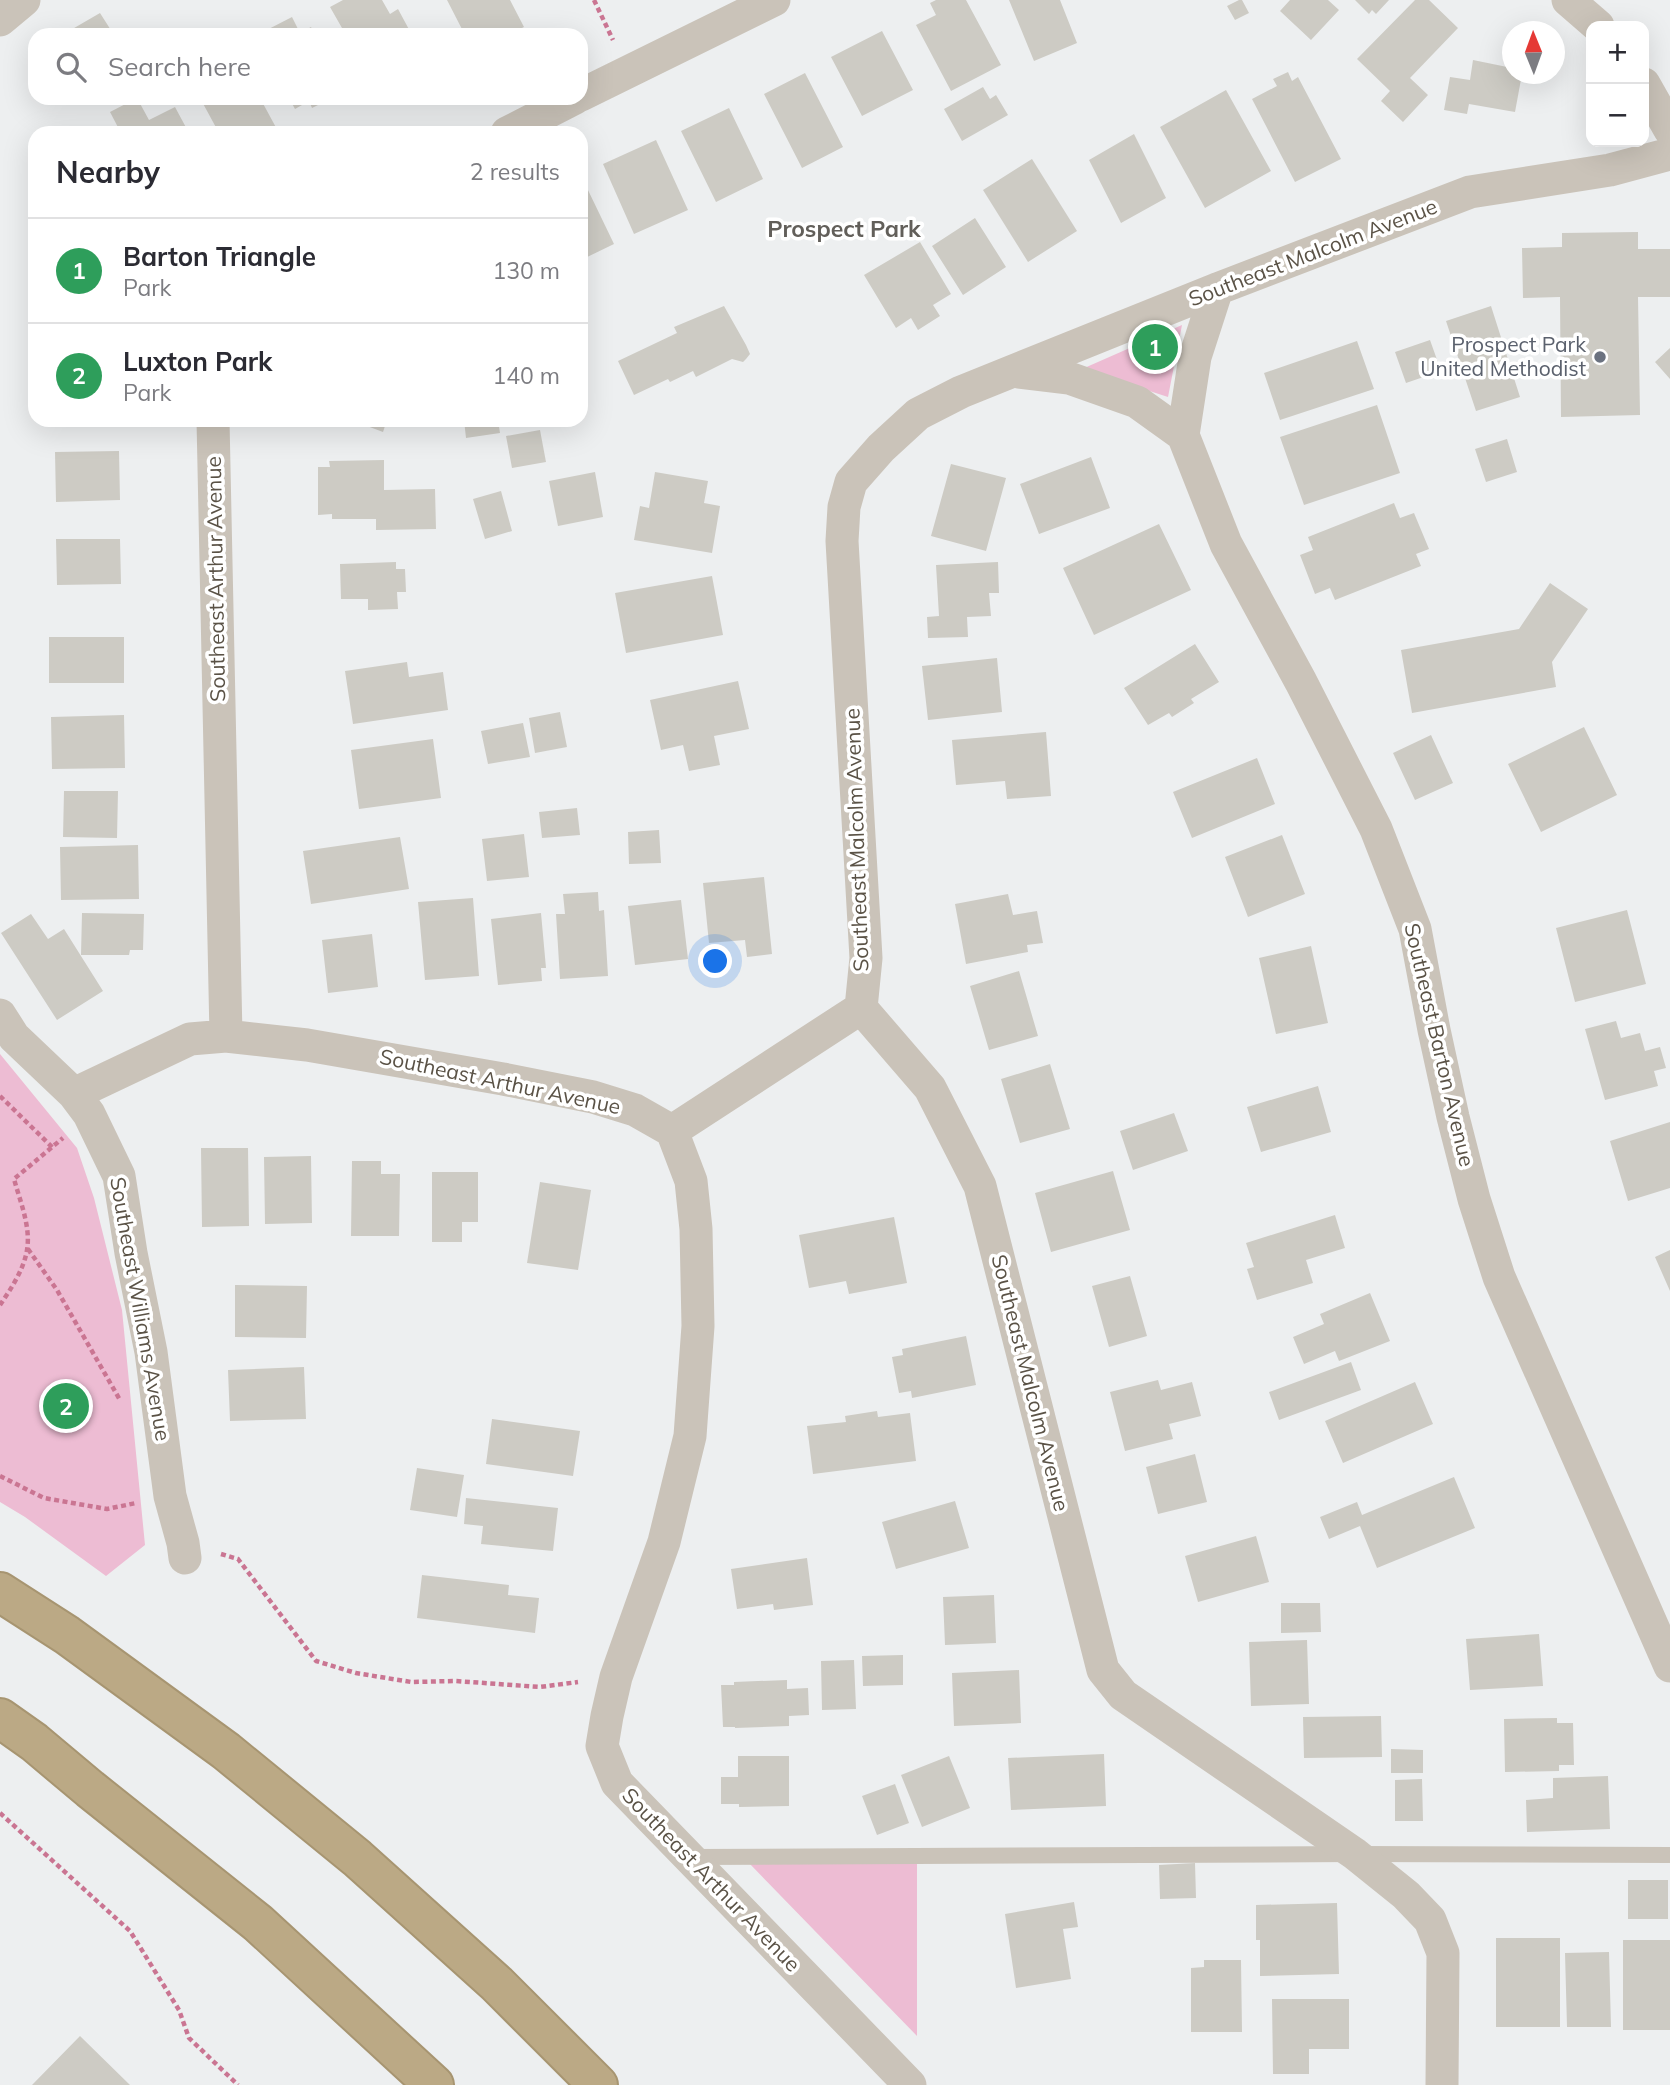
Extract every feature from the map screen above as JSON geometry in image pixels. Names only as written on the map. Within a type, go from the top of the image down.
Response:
[{"type":"highway","points":[[0,1592],[67,1635],[216,1743],[356,1858],[496,1984],[598,2085]]},
{"type":"highway","points":[[0,1718],[34,1742],[258,1923],[434,2085]]},
{"type":"street","points":[[0,20],[24,0]]},
{"type":"street","points":[[588,92],[774,0]]},
{"type":"street","points":[[1568,0],[1592,21]]},
{"type":"street","points":[[1649,93],[1670,130]]},
{"type":"street","points":[[521,126],[561,105]]},
{"type":"street","name":"Southeast Malcolm Avenue","points":[[1442,2085],[1443,1953],[1430,1920],[1406,1895],[1355,1854],[1123,1695],[1103,1670],[980,1186],[930,1088],[861,1008],[866,958],[842,541],[844,507],[851,482],[881,448],[918,414],[961,392],[1217,289],[1470,192],[1610,170],[1670,154]]},
{"type":"street","points":[[1016,371],[1069,378],[1137,402],[1183,435],[1195,357],[1217,289]]},
{"type":"street","name":"Southeast Arthur Avenue","points":[[213,427],[226,1036],[307,1045],[593,1097],[635,1110],[672,1131],[691,1181],[696,1229],[698,1326],[690,1436],[664,1542],[613,1688],[602,1746],[617,1783],[910,2085]]},
{"type":"street","name":"Southeast Barton Avenue","points":[[1183,435],[1226,544],[1301,682],[1376,830],[1406,904],[1415,929],[1453,1117],[1474,1199],[1499,1277],[1670,1666]]},
{"type":"street","points":[[672,1131],[861,1008]]},
{"type":"street","name":"Southeast Williams Avenue","points":[[0,1015],[14,1037],[74,1094],[89,1114],[119,1176],[151,1352],[170,1496],[184,1550]]},
{"type":"street","points":[[74,1094],[190,1039],[226,1036]]},
{"type":"lane","points":[[690,1857],[1670,1855]]},
{"type":"path","points":[[594,0],[628,72]]},
{"type":"path","points":[[0,1096],[53,1148]]},
{"type":"path","points":[[0,1305],[19,1273],[28,1249],[25,1220],[14,1179],[48,1152]]},
{"type":"path","points":[[28,1249],[84,1333],[113,1390],[128,1409]]},
{"type":"path","points":[[0,1476],[44,1498],[107,1509],[170,1496]]},
{"type":"path","points":[[134,1490],[135,1504]]},
{"type":"path","points":[[184,1550],[238,1559],[316,1661],[355,1673],[411,1682],[456,1681],[540,1687],[582,1681]]},
{"type":"path","points":[[0,1813],[130,1931],[179,2010],[189,2038],[238,2085]]},
{"type":"shaded area","points":[[1182,325],[1168,397],[1082,369]]},
{"type":"shaded area","points":[[0,1054],[77,1148],[94,1198],[122,1310],[145,1545],[106,1576],[0,1502]]},
{"type":"shaded area","points":[[917,1861],[917,2036],[748,1862]]},
{"type":"building","points":[[343,0],[382,0],[390,14],[398,9],[408,28],[342,28],[330,7]]},
{"type":"building","points":[[447,0],[510,0],[524,27],[522,28],[461,28]]},
{"type":"building","points":[[936,0],[966,0],[1001,65],[951,91],[916,25],[936,15],[930,3]]},
{"type":"building","points":[[1009,0],[1060,0],[1077,43],[1034,61]]},
{"type":"building","points":[[1242,0],[1249,13],[1235,20],[1227,6]]},
{"type":"building","points":[[1290,0],[1328,0],[1339,10],[1311,40],[1280,11]]},
{"type":"building","points":[[1355,0],[1389,0],[1376,14],[1372,10],[1369,14]]},
{"type":"building","points":[[1415,0],[1429,0],[1458,28],[1410,78],[1428,95],[1403,122],[1381,101],[1390,91],[1357,59]]},
{"type":"building","points":[[100,13],[110,28],[74,28]]},
{"type":"building","points":[[292,17],[298,28],[271,28]]},
{"type":"building","points":[[882,31],[913,90],[862,116],[831,57]]},
{"type":"building","points":[[1473,60],[1502,66],[1502,84],[1520,84],[1515,112],[1469,104],[1467,114],[1444,110],[1450,77],[1470,80]]},
{"type":"building","points":[[1288,72],[1292,81],[1298,77],[1341,159],[1295,182],[1252,99],[1277,86],[1273,79]]},
{"type":"building","points":[[805,73],[843,147],[802,168],[764,94]]},
{"type":"building","points":[[983,87],[990,99],[996,95],[1008,115],[962,141],[944,109]]},
{"type":"building","points":[[1226,90],[1271,171],[1205,208],[1160,127]]},
{"type":"building","points":[[124,105],[141,105],[149,120],[175,107],[185,126],[117,126],[110,112]]},
{"type":"building","points":[[204,105],[264,105],[275,126],[215,126]]},
{"type":"building","points":[[729,108],[763,179],[716,202],[681,131]]},
{"type":"building","points":[[1134,134],[1166,198],[1121,223],[1089,160]]},
{"type":"building","points":[[656,140],[688,210],[634,234],[603,164]]},
{"type":"building","points":[[1032,159],[1077,231],[1028,262],[983,190]]},
{"type":"building","points":[[588,190],[614,244],[588,257]]},
{"type":"building","points":[[975,218],[1006,267],[963,295],[932,246]]},
{"type":"building","name":"Prospect Park United Methodist","points":[[1638,232],[1638,249],[1670,249],[1670,297],[1638,297],[1640,415],[1561,417],[1560,297],[1523,298],[1522,248],[1562,247],[1562,233]]},
{"type":"building","points":[[920,242],[951,294],[933,305],[940,316],[918,330],[911,318],[896,328],[864,275]]},
{"type":"building","points":[[724,306],[750,354],[743,362],[732,359],[696,377],[693,371],[634,395],[618,361],[677,333],[674,327]]},
{"type":"building","points":[[1491,306],[1520,397],[1476,411],[1446,321]]},
{"type":"building","points":[[1430,340],[1441,371],[1406,383],[1395,352]]},
{"type":"building","points":[[1357,341],[1374,389],[1280,420],[1264,373]]},
{"type":"building","points":[[1670,348],[1670,379],[1655,362]]},
{"type":"building","points":[[1377,405],[1400,473],[1304,505],[1280,437]]},
{"type":"building","points":[[370,427],[385,427],[383,432]]},
{"type":"building","points":[[465,427],[499,427],[500,433],[466,438]]},
{"type":"building","points":[[540,430],[546,462],[512,468],[506,436]]},
{"type":"building","points":[[1507,439],[1517,472],[1486,482],[1475,449]]},
{"type":"building","points":[[119,451],[120,500],[56,502],[55,452]]},
{"type":"building","points":[[1091,457],[1110,508],[1039,534],[1020,484]]},
{"type":"building","points":[[384,460],[384,490],[435,489],[436,529],[376,530],[376,519],[332,519],[332,514],[318,515],[318,467],[330,467],[329,461]]},
{"type":"building","points":[[951,464],[1006,478],[986,551],[931,536]]},
{"type":"building","points":[[595,472],[603,517],[558,526],[549,481]]},
{"type":"building","points":[[655,472],[708,481],[704,503],[720,506],[712,553],[634,540],[640,506],[649,508]]},
{"type":"building","points":[[501,491],[512,531],[485,539],[473,499]]},
{"type":"building","points":[[1394,503],[1400,518],[1414,513],[1429,549],[1416,554],[1421,566],[1335,600],[1330,588],[1315,594],[1300,555],[1313,550],[1308,537]]},
{"type":"building","points":[[1159,524],[1191,590],[1094,635],[1063,568]]},
{"type":"building","points":[[56,539],[120,539],[121,584],[57,585]]},
{"type":"building","points":[[396,562],[396,569],[405,569],[406,592],[397,592],[398,609],[368,610],[368,599],[341,599],[340,564]]},
{"type":"building","points":[[998,562],[999,593],[989,593],[991,616],[967,617],[968,637],[928,638],[927,617],[939,616],[936,565]]},
{"type":"building","points":[[712,576],[723,635],[626,653],[615,593]]},
{"type":"building","points":[[1550,583],[1588,609],[1552,662],[1556,687],[1412,713],[1401,650],[1519,629]]},
{"type":"building","points":[[49,637],[124,637],[124,683],[49,683]]},
{"type":"building","points":[[1195,644],[1219,682],[1191,699],[1194,703],[1172,717],[1169,713],[1148,725],[1124,688]]},
{"type":"building","points":[[997,658],[1002,712],[928,720],[922,666]]},
{"type":"building","points":[[407,662],[409,677],[443,672],[448,710],[353,724],[345,671]]},
{"type":"building","points":[[738,681],[749,729],[714,736],[720,765],[689,771],[683,745],[661,750],[650,700]]},
{"type":"building","points":[[560,712],[567,747],[535,753],[529,718]]},
{"type":"building","points":[[124,715],[125,768],[52,769],[51,717]]},
{"type":"building","points":[[523,723],[530,757],[488,764],[481,731]]},
{"type":"building","points":[[1584,727],[1617,795],[1541,832],[1508,764]]},
{"type":"building","points":[[1046,732],[1051,796],[1007,799],[1005,781],[956,785],[952,740]]},
{"type":"building","points":[[1431,735],[1453,783],[1415,800],[1393,753]]},
{"type":"building","points":[[433,739],[441,798],[359,809],[351,750]]},
{"type":"building","points":[[1257,758],[1275,804],[1192,838],[1173,792]]},
{"type":"building","points":[[64,791],[118,791],[117,838],[63,837]]},
{"type":"building","points":[[577,808],[580,835],[542,838],[539,812]]},
{"type":"building","points":[[659,830],[661,863],[629,864],[628,832]]},
{"type":"building","points":[[524,834],[529,877],[487,881],[482,839]]},
{"type":"building","points":[[1282,835],[1305,894],[1248,917],[1225,857]]},
{"type":"building","points":[[400,837],[409,889],[311,904],[303,851]]},
{"type":"building","points":[[138,845],[139,899],[61,900],[60,847]]},
{"type":"building","points":[[764,877],[772,954],[747,957],[745,940],[709,943],[703,883]]},
{"type":"building","points":[[598,892],[599,911],[604,910],[608,976],[560,979],[556,914],[565,914],[563,894]]},
{"type":"building","points":[[1008,894],[1013,915],[1037,911],[1043,943],[1027,945],[1028,952],[966,964],[955,904]]},
{"type":"building","points":[[473,898],[479,976],[425,980],[418,902]]},
{"type":"building","points":[[681,900],[688,959],[635,965],[628,906]]},
{"type":"building","points":[[1627,910],[1646,984],[1575,1002],[1556,928]]},
{"type":"building","points":[[82,913],[144,914],[143,950],[130,950],[129,955],[81,955]]},
{"type":"building","points":[[541,913],[546,968],[541,968],[542,981],[498,985],[491,919]]},
{"type":"building","points":[[31,914],[48,939],[64,929],[103,991],[57,1020],[1,933]]},
{"type":"building","points":[[372,934],[378,987],[328,993],[322,940]]},
{"type":"building","points":[[1311,946],[1328,1023],[1276,1034],[1259,958]]},
{"type":"building","points":[[1019,971],[1038,1036],[989,1050],[970,986]]},
{"type":"building","points":[[1616,1021],[1621,1038],[1640,1033],[1645,1051],[1660,1047],[1666,1068],[1654,1071],[1658,1086],[1605,1100],[1585,1029]]},
{"type":"building","points":[[1050,1064],[1070,1129],[1020,1143],[1001,1079]]},
{"type":"building","points":[[1318,1086],[1331,1132],[1261,1152],[1247,1107]]},
{"type":"building","points":[[1174,1113],[1188,1151],[1133,1170],[1120,1131]]},
{"type":"building","points":[[1670,1122],[1670,1188],[1628,1201],[1610,1141]]},
{"type":"building","points":[[201,1148],[248,1148],[249,1226],[202,1227]]},
{"type":"building","points":[[311,1156],[312,1223],[265,1224],[264,1157]]},
{"type":"building","points":[[352,1161],[381,1161],[381,1174],[400,1174],[399,1236],[351,1236]]},
{"type":"building","points":[[1113,1171],[1130,1230],[1051,1252],[1035,1193]]},
{"type":"building","points":[[432,1172],[478,1172],[478,1222],[462,1222],[462,1242],[432,1242]]},
{"type":"building","points":[[540,1182],[591,1190],[578,1270],[527,1263]]},
{"type":"building","points":[[1335,1215],[1345,1248],[1306,1260],[1313,1283],[1257,1300],[1247,1269],[1254,1267],[1246,1243]]},
{"type":"building","points":[[894,1217],[907,1283],[849,1294],[846,1281],[809,1288],[799,1235]]},
{"type":"building","points":[[1670,1250],[1670,1291],[1655,1257]]},
{"type":"building","points":[[1130,1276],[1147,1336],[1109,1347],[1092,1286]]},
{"type":"building","points":[[235,1285],[307,1286],[306,1338],[235,1337]]},
{"type":"building","points":[[1370,1293],[1390,1341],[1339,1361],[1335,1351],[1304,1364],[1293,1337],[1324,1324],[1320,1314]]},
{"type":"building","points":[[966,1336],[976,1385],[912,1398],[911,1391],[899,1393],[892,1357],[903,1355],[902,1349]]},
{"type":"building","points":[[1351,1362],[1361,1390],[1279,1420],[1269,1392]]},
{"type":"building","points":[[304,1367],[306,1419],[230,1421],[228,1370]]},
{"type":"building","points":[[1158,1380],[1161,1390],[1192,1382],[1201,1416],[1169,1424],[1173,1439],[1125,1451],[1110,1392]]},
{"type":"building","points":[[1415,1382],[1433,1424],[1343,1463],[1325,1421]]},
{"type":"building","points":[[877,1411],[878,1417],[910,1413],[916,1461],[813,1474],[807,1426],[846,1422],[845,1416]]},
{"type":"building","points":[[492,1419],[580,1431],[573,1476],[486,1464]]},
{"type":"building","points":[[1195,1454],[1207,1502],[1158,1514],[1146,1467]]},
{"type":"building","points":[[417,1468],[464,1475],[457,1517],[410,1510]]},
{"type":"building","points":[[1454,1477],[1475,1528],[1377,1568],[1360,1526],[1329,1539],[1320,1517],[1357,1502],[1362,1515]]},
{"type":"building","points":[[466,1498],[558,1508],[553,1551],[481,1544],[483,1526],[464,1524]]},
{"type":"building","points":[[955,1501],[969,1548],[896,1569],[882,1522]]},
{"type":"building","points":[[1256,1536],[1269,1582],[1198,1602],[1185,1556]]},
{"type":"building","points":[[807,1558],[813,1605],[774,1610],[773,1604],[737,1609],[731,1569]]},
{"type":"building","points":[[422,1575],[509,1585],[508,1595],[539,1598],[535,1633],[417,1618]]},
{"type":"building","points":[[994,1595],[996,1643],[945,1645],[943,1597]]},
{"type":"building","points":[[1281,1603],[1320,1603],[1321,1632],[1281,1633]]},
{"type":"building","points":[[1539,1634],[1543,1686],[1470,1690],[1466,1639]]},
{"type":"building","points":[[1307,1640],[1309,1704],[1251,1706],[1249,1642]]},
{"type":"building","points":[[903,1655],[903,1685],[863,1686],[862,1656]]},
{"type":"building","points":[[854,1660],[856,1709],[822,1710],[821,1661]]},
{"type":"building","points":[[1019,1670],[1021,1723],[954,1726],[952,1673]]},
{"type":"building","points":[[787,1680],[787,1689],[808,1688],[809,1715],[789,1716],[789,1726],[723,1727],[721,1685]]},
{"type":"building","points":[[1381,1716],[1382,1757],[1304,1758],[1303,1717]]},
{"type":"building","points":[[1557,1718],[1557,1723],[1573,1723],[1574,1765],[1559,1765],[1559,1771],[1505,1772],[1504,1719]]},
{"type":"building","points":[[1391,1749],[1423,1750],[1423,1773],[1391,1773]]},
{"type":"building","points":[[1104,1754],[1106,1806],[1011,1810],[1008,1758]]},
{"type":"building","points":[[738,1756],[789,1756],[789,1806],[739,1807],[739,1804],[721,1804],[721,1777],[738,1777]]},
{"type":"building","points":[[949,1756],[970,1808],[922,1827],[901,1775]]},
{"type":"building","points":[[1608,1776],[1610,1829],[1527,1832],[1526,1800],[1553,1798],[1553,1778]]},
{"type":"building","points":[[1422,1779],[1423,1821],[1395,1821],[1395,1780]]},
{"type":"building","points":[[895,1784],[909,1823],[877,1835],[862,1796]]},
{"type":"building","points":[[1195,1863],[1196,1898],[1160,1899],[1159,1865]]},
{"type":"building","points":[[1628,1880],[1668,1880],[1668,1919],[1628,1919]]},
{"type":"building","points":[[1074,1902],[1078,1927],[1063,1929],[1071,1979],[1016,1988],[1005,1914]]},
{"type":"building","points":[[1337,1903],[1339,1974],[1260,1976],[1256,1905]]},
{"type":"building","points":[[1496,1938],[1560,1938],[1560,2027],[1496,2027]]},
{"type":"building","points":[[1623,1940],[1670,1940],[1670,2030],[1623,2030]]},
{"type":"building","points":[[1609,1952],[1611,2027],[1567,2027],[1565,1953]]},
{"type":"building","points":[[1204,1960],[1241,1960],[1242,2032],[1191,2032],[1191,1968],[1204,1967]]},
{"type":"building","points":[[1272,1999],[1349,1999],[1349,2049],[1309,2049],[1309,2074],[1273,2074]]},
{"type":"building","points":[[80,2036],[130,2085],[32,2085]]},
{"type":"place","name":"Barton Triangle","points":[[1155,347]]},
{"type":"place","name":"Prospect Park United Methodist","points":[[1600,357]]},
{"type":"place","name":"Luxton Park","points":[[66,1406]]},
{"type":"district","name":"Prospect Park","points":[[844,229]]}]
